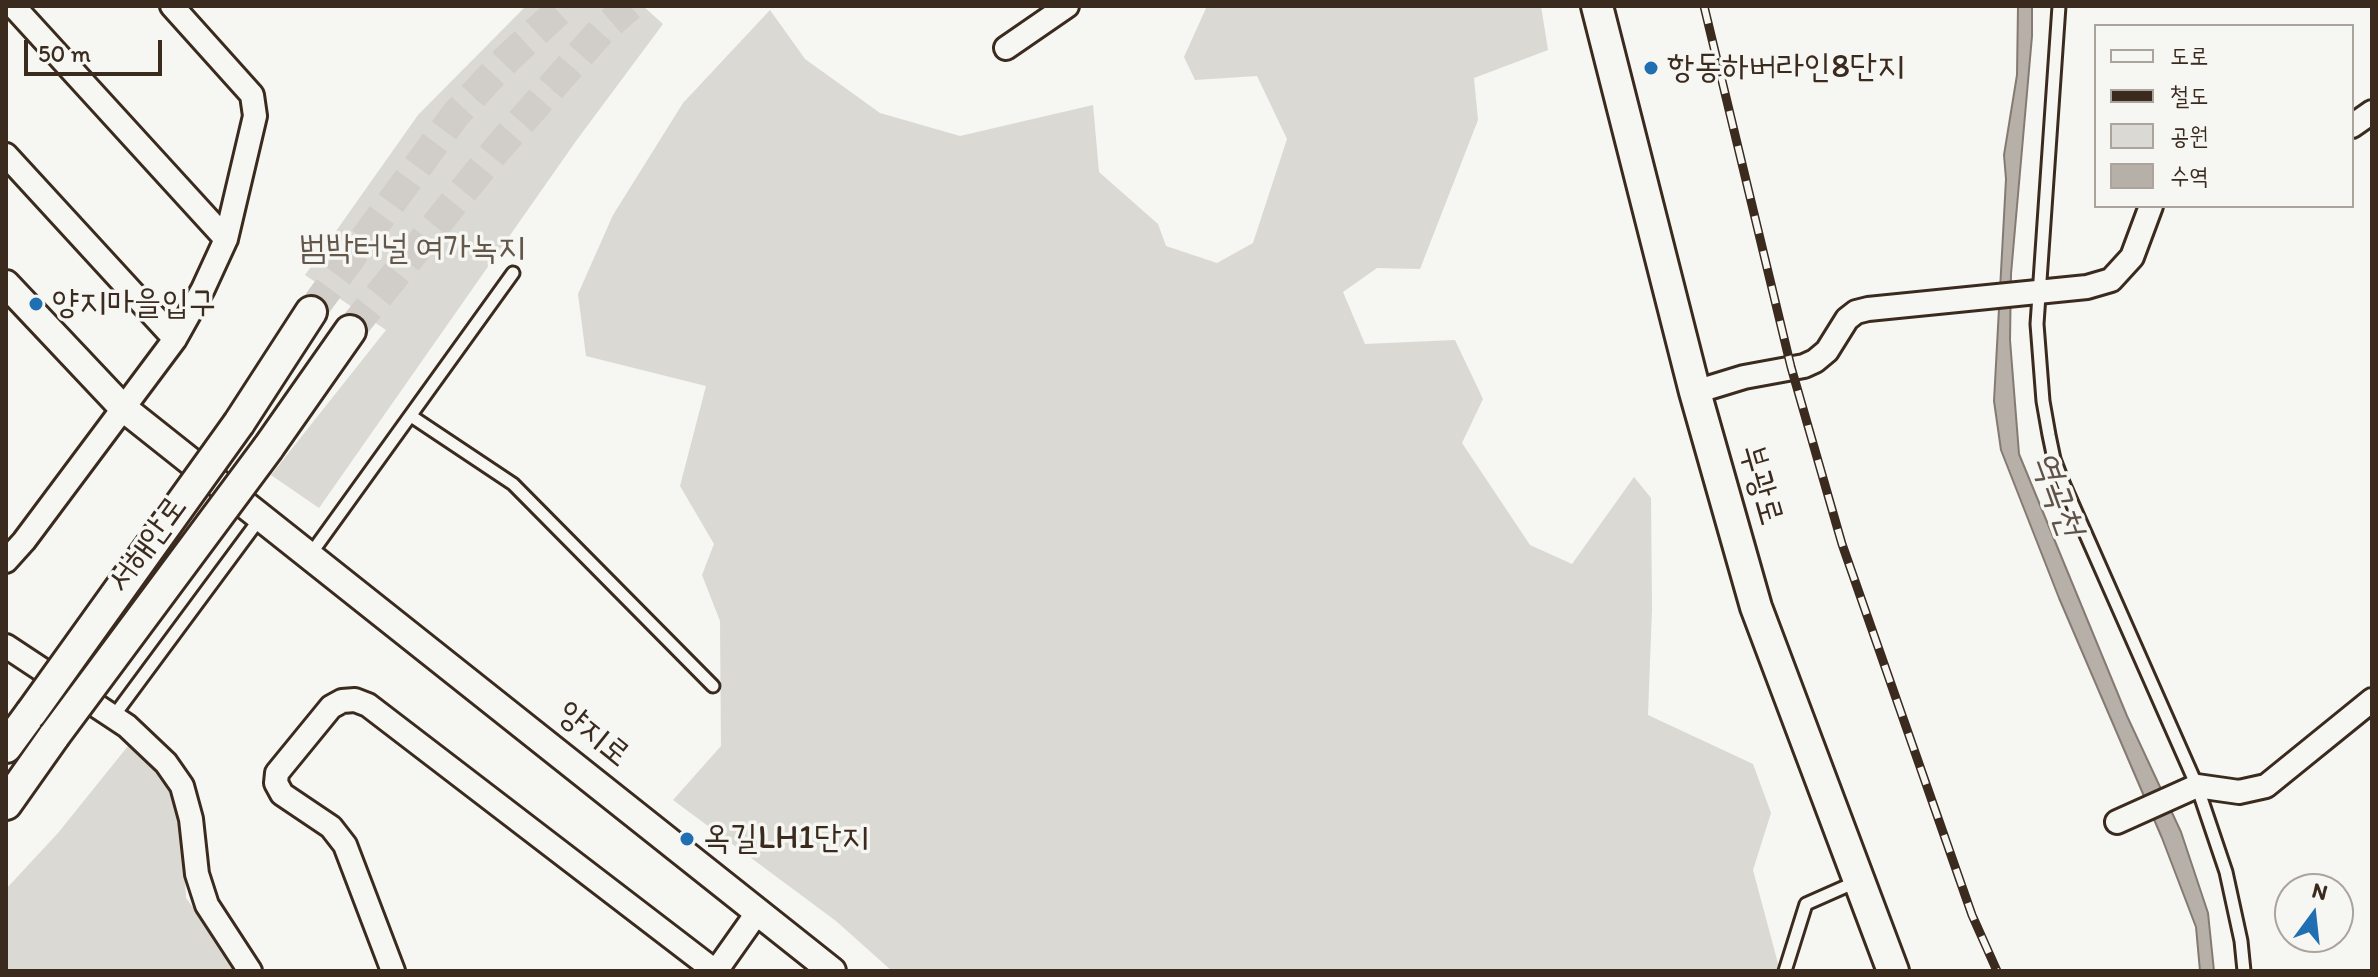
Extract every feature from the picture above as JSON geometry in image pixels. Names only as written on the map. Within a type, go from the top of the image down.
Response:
[{"type":"main road","name":"부광로","points":[[1597,6],[1695,392],[1756,607],[1893,971]]},
{"type":"main road","name":"서해안로","points":[[6,747],[239,423],[311,312]]},
{"type":"main road","name":"서해안로","points":[[6,804],[268,448],[350,331]]},
{"type":"street","points":[[6,561],[175,339],[226,239],[255,116],[252,95],[172,6]]},
{"type":"street","points":[[1006,48],[1067,6]]},
{"type":"street","points":[[14,11],[226,239]]},
{"type":"street","points":[[2354,125],[2372,112]]},
{"type":"street","points":[[6,155],[175,339]]},
{"type":"street","points":[[1695,392],[1815,361],[1827,351],[1847,319],[1856,312],[2087,287],[2111,280],[2132,257],[2150,208]]},
{"type":"street","name":"양지로","points":[[6,284],[122,407],[832,971]]},
{"type":"street","points":[[6,646],[127,726],[166,763],[182,786],[191,819],[197,874],[207,905],[250,971]]},
{"type":"street","points":[[393,971],[345,845],[331,827],[282,794],[276,783],[277,773],[331,707],[342,701],[355,700],[368,705],[716,971],[757,913]]},
{"type":"street","points":[[2117,822],[2197,786],[2239,792],[2266,786],[2372,700]]},
{"type":"lane","points":[[2059,6],[2037,324],[2043,401],[2054,459],[2197,786],[2226,872],[2241,941],[2244,971]]},
{"type":"lane","points":[[310,555],[513,273]]},
{"type":"lane","points":[[411,416],[513,484],[713,686]]},
{"type":"lane","points":[[113,717],[261,517]]},
{"type":"lane","points":[[1785,971],[1806,904],[1859,881]]},
{"type":"green space","name":"범박터널 여가녹지","points":[[526,6],[643,6],[663,24],[576,141],[319,508],[271,475],[386,330],[305,275],[418,115]]},
{"type":"green space","points":[[1207,6],[1541,6],[1548,50],[1474,78],[1478,120],[1420,269],[1377,268],[1343,292],[1365,344],[1455,340],[1483,399],[1462,443],[1530,545],[1572,564],[1634,477],[1651,498],[1652,609],[1648,715],[1753,764],[1771,813],[1753,870],[1780,971],[892,971],[836,921],[673,800],[721,746],[720,621],[702,575],[714,544],[680,486],[706,386],[586,356],[578,294],[613,215],[683,103],[770,10],[805,59],[880,113],[960,136],[1093,105],[1099,172],[1158,224],[1166,246],[1217,263],[1253,243],[1287,139],[1257,76],[1195,80],[1184,57]]},
{"type":"green space","points":[[128,746],[156,770],[172,795],[183,845],[186,898],[241,971],[6,971],[6,889],[58,833]]},
{"type":"water","points":[[2018,6],[2032,6],[2011,274],[2010,340],[2019,454],[2127,716],[2181,832],[2208,913],[2214,971],[2200,971],[2196,927],[2001,450],[1994,401],[2006,179],[2004,155],[2017,75]]},
{"type":"tunnel","points":[[311,312],[456,114],[507,59],[564,6]]},
{"type":"tunnel","points":[[350,331],[498,148],[601,31],[630,6]]},
{"type":"railway","points":[[1704,6],[1791,367],[1842,544],[1972,915],[1997,971]]},
{"type":"place","name":"항동하버라인8단지","points":[[1651,68]]},
{"type":"place","name":"양지마을입구","points":[[36,304]]},
{"type":"place","name":"옥길LH1단지","points":[[687,839]]},
{"type":"water label","name":"역곡천","points":[[2056,494]]}]
